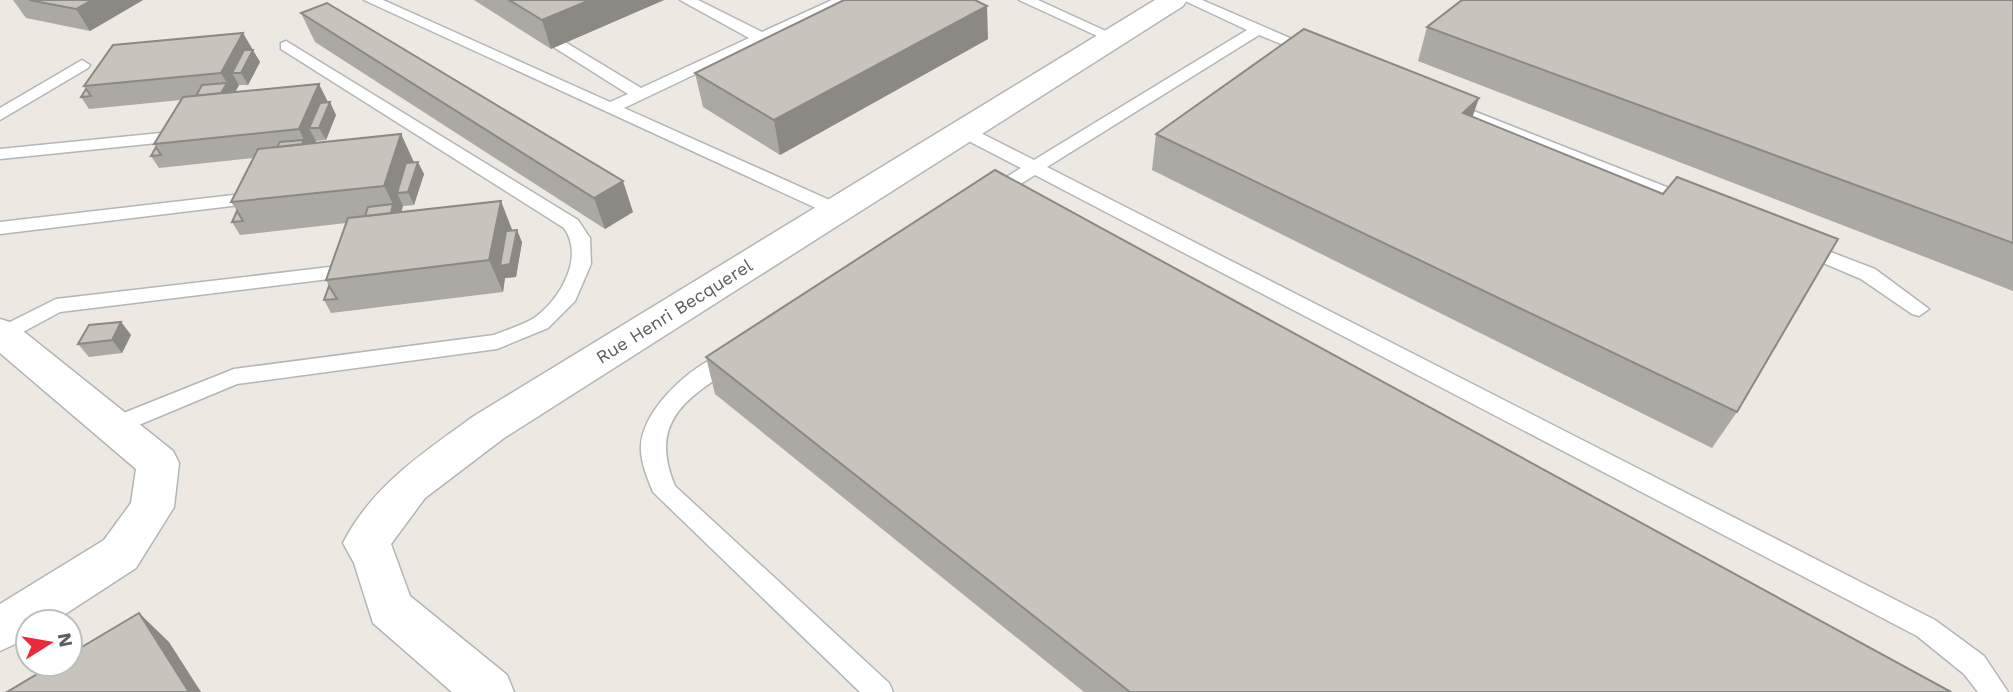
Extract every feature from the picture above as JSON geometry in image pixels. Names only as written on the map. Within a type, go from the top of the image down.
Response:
[{"type":"street","name":"Rue Henri Becquerel","points":[[489,692],[390,608],[376,560],[366,543],[410,486],[489,427],[1174,0]]},
{"type":"street","points":[[0,630],[120,554],[152,507],[158,463],[1,333]]},
{"type":"lane","points":[[371,0],[836,210]]},
{"type":"lane","points":[[687,0],[761,38]]},
{"type":"lane","points":[[610,108],[844,0]]},
{"type":"lane","points":[[1026,0],[1113,38]]},
{"type":"lane","points":[[1190,0],[1335,61]]},
{"type":"lane","points":[[974,205],[1258,29]]},
{"type":"lane","points":[[560,45],[640,94]]},
{"type":"lane","points":[[114,426],[234,377],[497,342],[541,323],[568,296],[581,264],[581,238],[571,224],[286,46]]},
{"type":"lane","points":[[0,115],[82,65]]},
{"type":"lane","points":[[1426,97],[1712,211]]},
{"type":"lane","points":[[963,131],[1926,628],[1974,665],[1994,692]]},
{"type":"lane","points":[[0,154],[162,138]]},
{"type":"lane","points":[[0,228],[243,200]]},
{"type":"lane","points":[[1790,243],[1868,274],[1919,309]]},
{"type":"lane","points":[[1,333],[56,306],[330,273]]},
{"type":"lane","points":[[751,346],[680,391],[662,411],[652,441],[654,471],[665,492],[879,692]]},
{"type":"building","points":[[29,0],[92,0],[76,9]]},
{"type":"building","points":[[509,0],[590,0],[542,20]]},
{"type":"building","points":[[844,0],[975,0],[987,6],[774,120],[695,73]]},
{"type":"building","points":[[1462,0],[2013,0],[2013,243],[1427,27]]},
{"type":"building","points":[[327,3],[623,181],[594,198],[301,13]]},
{"type":"building","points":[[1304,29],[1479,98],[1463,113],[1663,194],[1677,177],[1838,239],[1737,412],[1156,134]]},
{"type":"building","points":[[243,33],[221,73],[84,86],[113,45]]},
{"type":"building","points":[[244,50],[253,50],[241,73],[232,73]]},
{"type":"building","points":[[227,83],[221,93],[196,96],[202,85]]},
{"type":"building","points":[[319,84],[299,129],[154,144],[183,97]]},
{"type":"building","points":[[86,89],[91,96],[81,97]]},
{"type":"building","points":[[330,102],[319,128],[309,128],[320,103]]},
{"type":"building","points":[[401,134],[384,186],[231,202],[258,149]]},
{"type":"building","points":[[304,140],[302,144],[277,147],[280,142]]},
{"type":"building","points":[[156,147],[161,155],[151,156]]},
{"type":"building","points":[[418,162],[408,192],[397,193],[406,163]]},
{"type":"building","points":[[995,170],[1951,692],[1130,692],[706,357]]},
{"type":"building","points":[[501,201],[489,260],[326,280],[348,218]]},
{"type":"building","points":[[393,204],[391,213],[365,216],[368,207]]},
{"type":"building","points":[[237,211],[243,221],[232,222]]},
{"type":"building","points":[[517,230],[510,264],[500,266],[506,231]]},
{"type":"building","points":[[329,286],[337,299],[324,300]]},
{"type":"building","points":[[121,322],[112,340],[78,344],[89,325]]},
{"type":"building","points":[[139,613],[189,692],[7,692],[30,678],[84,678],[84,646]]}]
